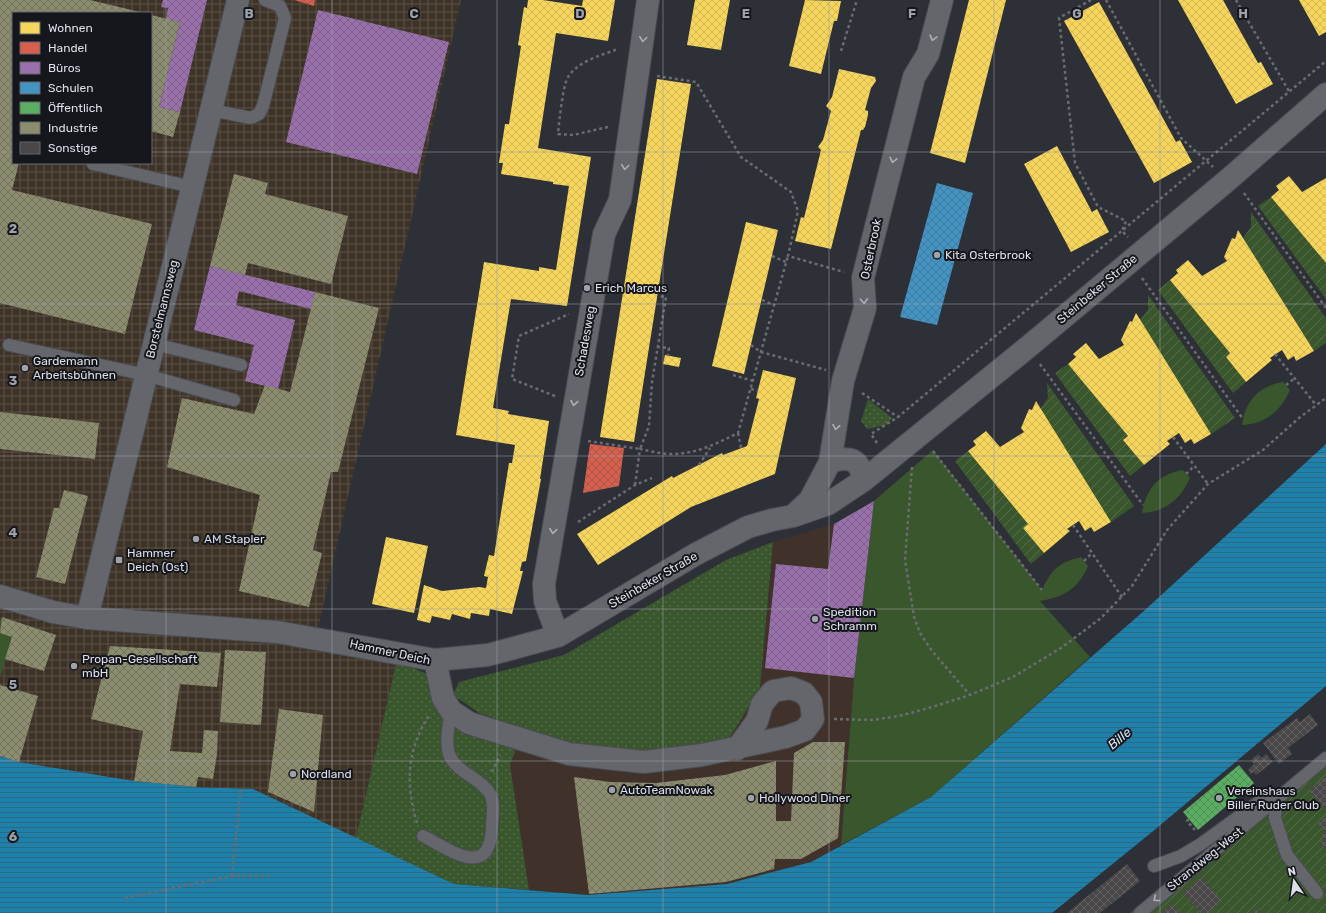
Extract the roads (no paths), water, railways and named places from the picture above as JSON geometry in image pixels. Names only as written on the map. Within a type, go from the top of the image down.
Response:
[{"type":"street","name":"Borstelmannsweg","points":[[87,618],[238,0]]},
{"type":"street","name":"Schadesweg","points":[[558,636],[545,601],[544,584],[604,234],[620,200],[648,0]]},
{"type":"street","name":"Osterbrook","points":[[793,516],[810,500],[830,462],[844,377],[865,308],[863,278],[914,77],[928,54],[942,0]]},
{"type":"street","name":"Steinbeker Straße","points":[[435,660],[488,655],[558,636],[696,554],[748,528],[772,520],[793,516],[828,504],[864,480],[921,432],[1028,347],[1231,177],[1326,94]]},
{"type":"street","points":[[830,462],[842,458],[852,459],[858,464],[864,480]]},
{"type":"street","name":"Hammer Deich","points":[[0,596],[53,612],[87,618],[277,632],[435,660],[447,704]]},
{"type":"street","points":[[447,704],[469,723],[569,754],[644,762],[737,749],[786,737],[805,730],[813,719],[811,702],[804,693],[791,688],[773,691],[762,704],[757,721],[737,749]]},
{"type":"lane","points":[[211,110],[251,118],[259,114],[263,106],[285,18],[280,6],[265,0]]},
{"type":"lane","points":[[93,164],[192,187]]},
{"type":"lane","points":[[154,344],[241,365]]},
{"type":"lane","points":[[9,345],[146,375],[234,400]]},
{"type":"lane","points":[[423,836],[466,858],[474,858],[484,854],[490,846],[492,835],[493,804],[489,791],[452,759],[448,747],[447,704]]},
{"type":"lane","name":"Strandweg-West","points":[[1140,913],[1326,758]]},
{"type":"lane","points":[[1154,866],[1181,856],[1201,844],[1267,796],[1276,801],[1275,818],[1287,855],[1317,893]]},
{"type":"water","name":"Bille","points":[[1326,444],[1326,686],[1152,832],[1052,913],[0,913],[0,756],[19,762],[134,781],[196,787],[253,789],[454,884],[588,895],[727,884],[811,862],[931,797],[1145,610]]},
{"type":"place","name":"Kita Osterbrook","points":[[937,255]]},
{"type":"place","name":"Erich Marcus","points":[[587,288]]},
{"type":"place","name":"Gardemann Arbeitsbühnen","points":[[25,368]]},
{"type":"place","name":"AM Stapler","points":[[196,539]]},
{"type":"place","name":"Hammer Deich (Ost)","points":[[119,560]]},
{"type":"place","name":"Spedition Schramm","points":[[815,619]]},
{"type":"place","name":"Propan-Gesellschaft mbH","points":[[74,666]]},
{"type":"place","name":"Nordland","points":[[293,774]]},
{"type":"place","name":"AutoTeamNowak","points":[[612,790]]},
{"type":"place","name":"Hollywood Diner","points":[[751,798]]},
{"type":"place","name":"Vereinshaus Biller Ruder Club","points":[[1219,798]]}]
